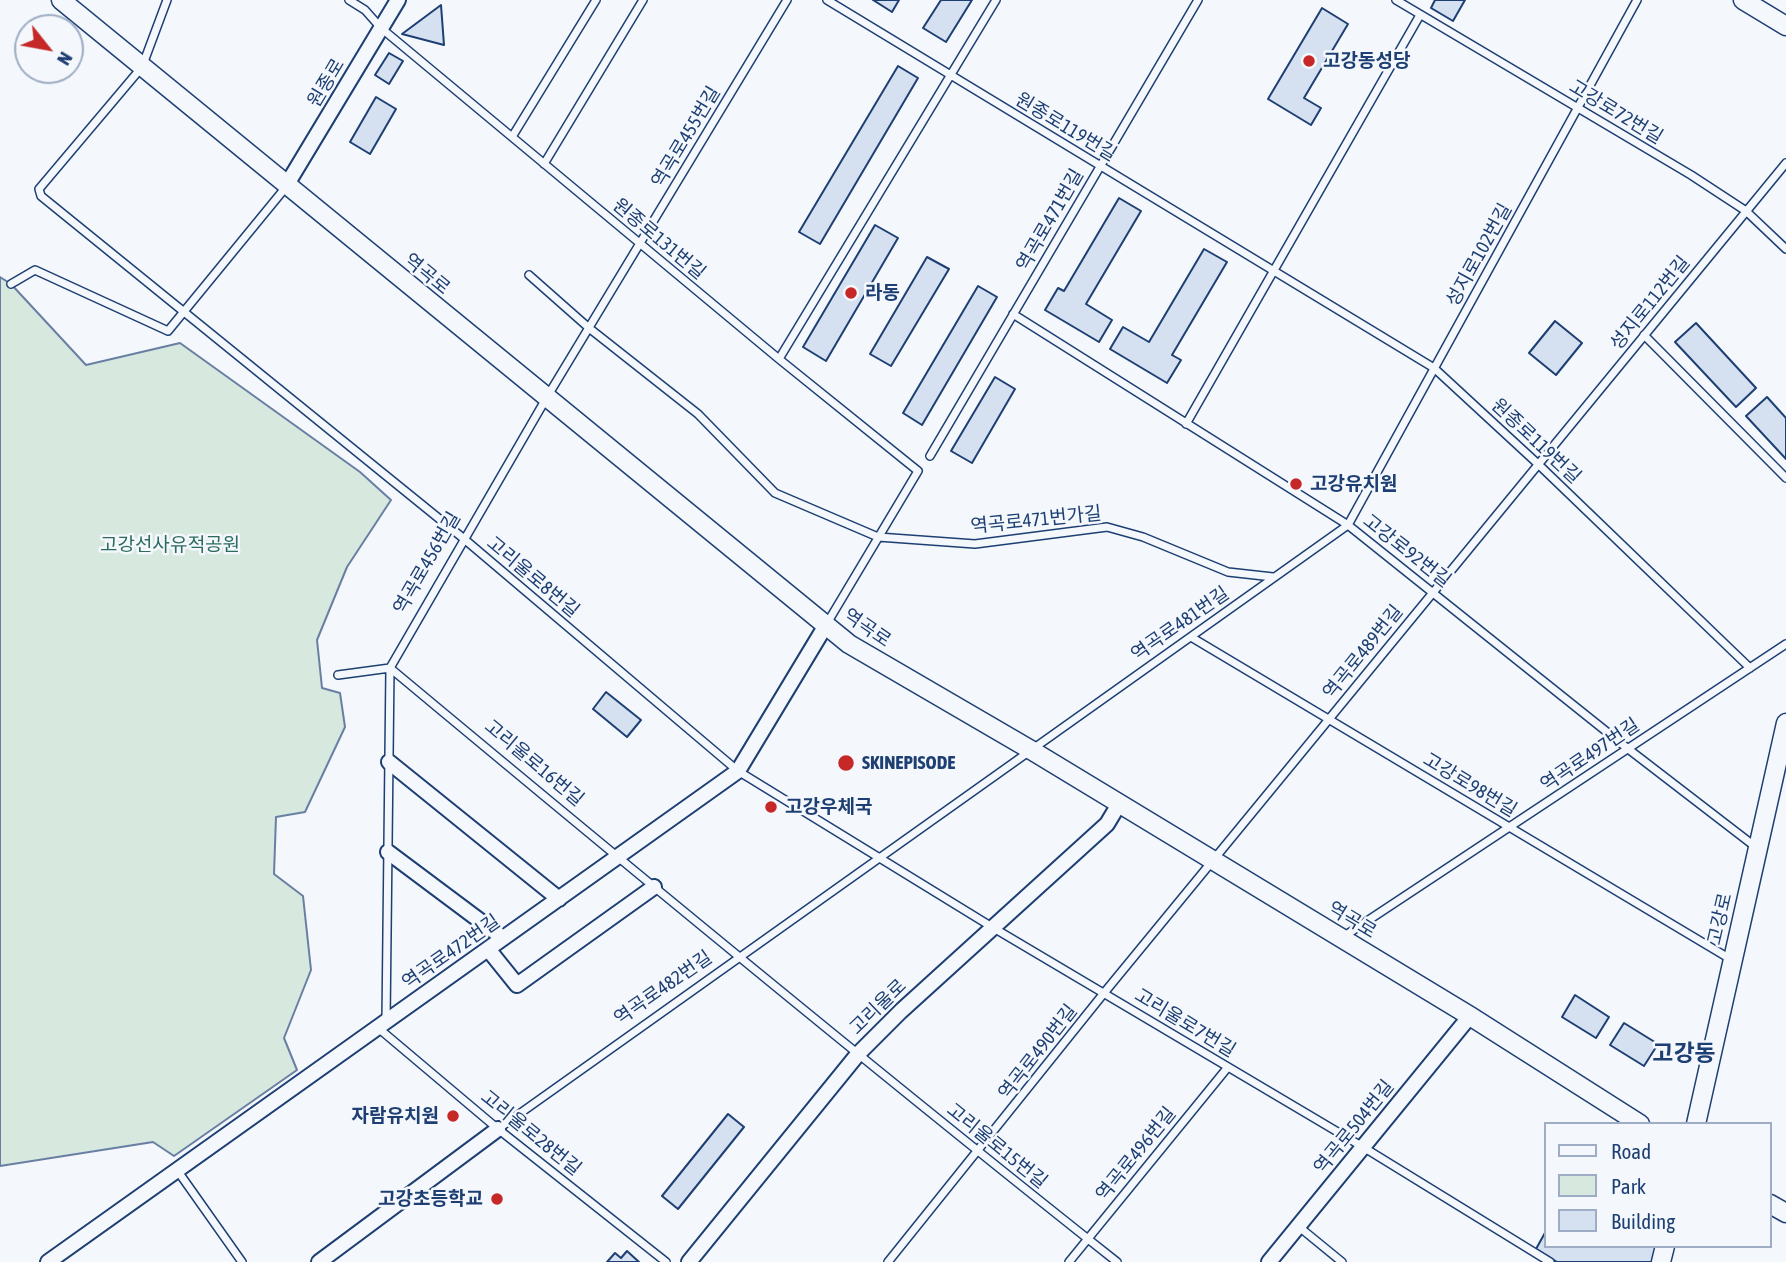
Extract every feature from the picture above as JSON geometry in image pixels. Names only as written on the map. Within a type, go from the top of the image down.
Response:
[{"type":"street","name":"역곡로","points":[[61,0],[849,644],[1031,750],[1470,1016],[1637,1122]]},
{"type":"street","name":"원종로","points":[[286,186],[398,0]]},
{"type":"street","points":[[1743,0],[1786,26]]},
{"type":"street","name":"역곡로472번길","points":[[48,1262],[738,771],[825,625]]},
{"type":"street","name":"고강로","points":[[1696,1122],[1786,723]]},
{"type":"street","points":[[389,762],[559,899]]},
{"type":"street","name":"고리울로","points":[[689,1262],[858,1054],[901,1011],[1107,824],[1119,804]]},
{"type":"street","points":[[388,852],[503,938]]},
{"type":"street","points":[[488,949],[517,985],[654,887]]},
{"type":"street","name":"역곡로504번길","points":[[1269,1262],[1470,1016]]},
{"type":"street","name":"역곡로482번길","points":[[319,1262],[498,1129]]},
{"type":"lane","points":[[142,67],[167,0]]},
{"type":"lane","name":"원종로131번길","points":[[349,0],[365,10],[381,28],[544,164],[918,471],[878,537]]},
{"type":"lane","points":[[512,137],[596,0]]},
{"type":"lane","points":[[544,164],[643,0]]},
{"type":"lane","name":"역곡로455번길","points":[[547,397],[787,0]]},
{"type":"lane","name":"원종로119번길","points":[[827,0],[1434,368],[1750,667]]},
{"type":"lane","points":[[779,359],[996,0]]},
{"type":"lane","name":"역곡로471번길","points":[[930,456],[1198,0]]},
{"type":"lane","name":"고강로72번길","points":[[1395,0],[1691,175],[1746,211],[1786,249]]},
{"type":"lane","name":"성지로102번길","points":[[1348,525],[1637,0]]},
{"type":"lane","points":[[1186,424],[1420,15]]},
{"type":"lane","name":"고리울로8번길","points":[[142,67],[39,189],[41,196],[463,538],[738,771],[992,927]]},
{"type":"lane","name":"성지로112번길","points":[[1538,464],[1786,163]]},
{"type":"lane","points":[[11,284],[35,270],[168,331],[286,186]]},
{"type":"lane","points":[[529,275],[589,328],[698,414],[775,493],[878,537],[825,625]]},
{"type":"lane","name":"고강로92번길","points":[[1013,314],[1348,525],[1758,849]]},
{"type":"lane","points":[[1644,335],[1786,478]]},
{"type":"lane","name":"역곡로456번길","points":[[382,1024],[388,852],[390,668],[547,397]]},
{"type":"lane","name":"역곡로489번길","points":[[1213,862],[1538,464]]},
{"type":"lane","name":"역곡로481번길","points":[[1031,750],[1348,525]]},
{"type":"lane","name":"역곡로471번가길","points":[[878,537],[975,544],[1107,527],[1143,537],[1228,572],[1274,577]]},
{"type":"lane","name":"고강로98번길","points":[[1191,636],[1732,960]]},
{"type":"lane","name":"역곡로497번길","points":[[1341,938],[1786,644]]},
{"type":"lane","points":[[338,675],[390,668]]},
{"type":"lane","name":"고리울로16번길","points":[[390,668],[858,1054]]},
{"type":"lane","name":"역곡로482번길","points":[[498,1129],[1031,750]]},
{"type":"lane","name":"역곡로490번길","points":[[888,1262],[1213,862]]},
{"type":"lane","name":"고리울로7번길","points":[[992,927],[1363,1147],[1550,1262]]},
{"type":"lane","name":"고리울로28번길","points":[[382,1024],[498,1129],[666,1262]]},
{"type":"lane","name":"고리울로15번길","points":[[858,1054],[1117,1262]]},
{"type":"lane","name":"역곡로496번길","points":[[1069,1262],[1228,1067]]},
{"type":"lane","points":[[177,1170],[242,1262]]},
{"type":"lane","points":[[1298,1226],[1342,1262]]},
{"type":"green space","name":"고강선사유적공원","points":[[0,277],[11,284],[86,365],[180,343],[360,472],[391,500],[347,567],[317,640],[322,688],[340,693],[345,727],[305,812],[276,817],[274,874],[303,896],[311,970],[284,1038],[297,1070],[174,1156],[153,1142],[0,1166]]},
{"type":"building","points":[[873,0],[899,0],[892,12]]},
{"type":"building","points":[[941,0],[972,0],[946,42],[923,28]]},
{"type":"building","points":[[1435,0],[1465,0],[1453,21],[1431,8]]},
{"type":"building","points":[[441,5],[444,45],[402,34]]},
{"type":"building","name":"고강동성당","points":[[1322,8],[1348,24],[1304,98],[1321,108],[1311,125],[1268,99]]},
{"type":"building","points":[[389,53],[403,61],[389,84],[375,75]]},
{"type":"building","points":[[898,66],[918,78],[820,244],[799,232]]},
{"type":"building","points":[[376,97],[396,109],[370,154],[350,142]]},
{"type":"building","points":[[1119,198],[1141,211],[1086,304],[1112,320],[1099,342],[1045,310],[1058,288],[1064,291]]},
{"type":"building","name":"라동","points":[[875,225],[898,238],[826,361],[803,347]]},
{"type":"building","points":[[1204,249],[1227,262],[1172,355],[1181,360],[1167,383],[1110,349],[1123,327],[1149,342]]},
{"type":"building","points":[[927,257],[949,269],[891,366],[870,354]]},
{"type":"building","points":[[978,286],[997,297],[922,425],[903,413]]},
{"type":"building","points":[[1555,321],[1582,343],[1556,375],[1529,353]]},
{"type":"building","points":[[1696,323],[1756,388],[1736,407],[1675,342]]},
{"type":"building","points":[[995,377],[1015,389],[972,463],[951,451]]},
{"type":"building","points":[[1767,397],[1786,418],[1786,459],[1746,416]]},
{"type":"building","points":[[606,692],[641,720],[627,737],[593,709]]},
{"type":"building","points":[[1575,995],[1609,1017],[1596,1038],[1562,1017]]},
{"type":"building","points":[[1624,1023],[1658,1044],[1644,1066],[1610,1045]]},
{"type":"building","points":[[728,1114],[744,1127],[678,1209],[662,1196]]},
{"type":"building","points":[[1544,1235],[1544,1248],[1660,1248],[1656,1262],[1557,1262],[1536,1249]]},
{"type":"building","points":[[627,1251],[639,1262],[607,1262],[615,1253],[621,1258]]},
{"type":"place","name":"고강동성당","points":[[1309,61]]},
{"type":"place","name":"라동","points":[[851,293]]},
{"type":"place","name":"고강유치원","points":[[1296,484]]},
{"type":"place","name":"SKINEPISODE","points":[[846,763]]},
{"type":"place","name":"고강우체국","points":[[771,807]]},
{"type":"place","name":"자람유치원","points":[[453,1116]]},
{"type":"place","name":"고강초등학교","points":[[497,1199]]},
{"type":"district","name":"고강동","points":[[1684,1054]]}]
